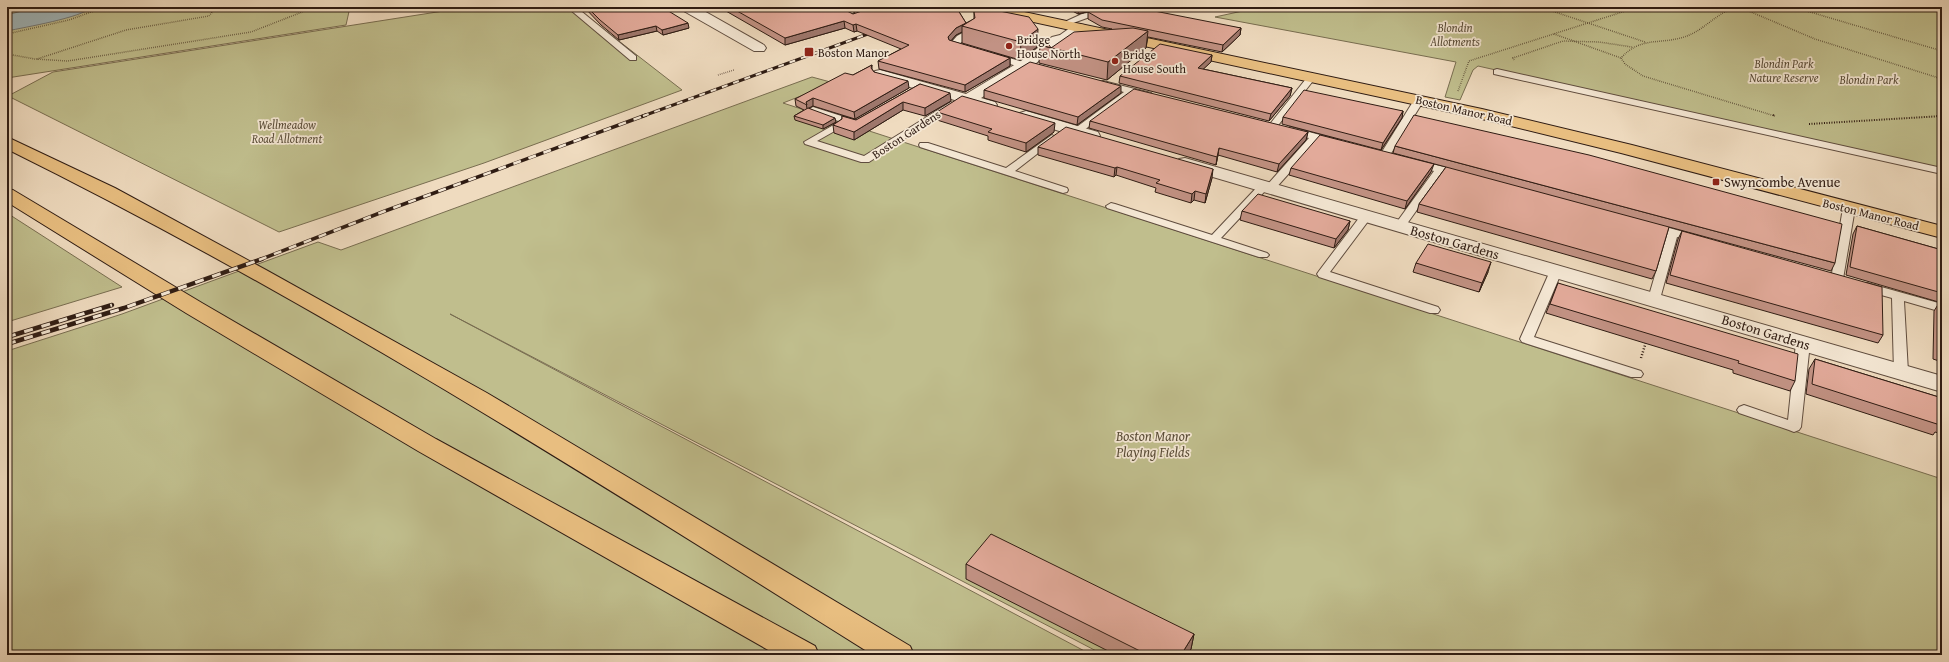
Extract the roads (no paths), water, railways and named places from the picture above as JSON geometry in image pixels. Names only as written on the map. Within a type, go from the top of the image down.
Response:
[{"type":"main road","name":"Boston Manor Road","points":[[982,7],[1079,28],[1155,48],[1312,77],[1450,107],[1626,149],[1942,232]]},
{"type":"main road","points":[[7,142],[109,192],[259,274],[472,395],[593,467],[899,655]]},
{"type":"main road","points":[[7,194],[194,308],[427,444],[804,655]]},
{"type":"street","points":[[687,7],[759,48]]},
{"type":"street","name":"Boston Gardens","points":[[966,99],[1025,64],[1058,40],[1065,38],[1079,28]]},
{"type":"street","name":"Boston Gardens","points":[[880,74],[914,90],[966,99],[1107,140]]},
{"type":"street","name":"Boston Gardens","points":[[1167,158],[1942,384]]},
{"type":"lane","points":[[571,7],[633,58]]},
{"type":"lane","points":[[1062,25],[1085,16],[1128,7]]},
{"type":"lane","points":[[972,32],[960,38],[953,45],[980,54],[1041,68]]},
{"type":"lane","points":[[1497,72],[1942,171]]},
{"type":"lane","points":[[1110,85],[1120,76]]},
{"type":"lane","points":[[1312,77],[1269,125],[1345,145]]},
{"type":"lane","points":[[1094,82],[1158,98]]},
{"type":"lane","points":[[1007,172],[1131,91]]},
{"type":"lane","name":"Boston Gardens","points":[[837,126],[809,142],[865,160],[966,99]]},
{"type":"lane","points":[[1385,155],[1419,100]]},
{"type":"lane","points":[[813,110],[856,124],[862,120]]},
{"type":"lane","points":[[1214,239],[1316,137]]},
{"type":"lane","points":[[924,144],[1063,190]]},
{"type":"lane","points":[[1372,152],[1470,177]]},
{"type":"lane","points":[[1400,226],[1441,169]]},
{"type":"lane","points":[[1111,206],[1263,255]]},
{"type":"lane","points":[[1837,279],[1849,208]]},
{"type":"lane","points":[[1366,216],[1323,274],[1434,310]]},
{"type":"lane","points":[[1644,224],[1709,242]]},
{"type":"lane","points":[[1654,299],[1673,232]]},
{"type":"lane","points":[[1556,271],[1527,339],[1636,374]]},
{"type":"lane","points":[[1860,285],[1942,308]]},
{"type":"lane","points":[[1898,296],[1901,372]]},
{"type":"lane","points":[[1744,410],[1794,427],[1803,344]]},
{"type":"water","points":[[36,7],[93,7],[77,15],[39,25],[7,31],[7,15]]},
{"type":"railway","points":[[643,116],[876,31]]},
{"type":"railway","points":[[259,260],[385,211],[646,115]]},
{"type":"railway","points":[[7,344],[124,308],[262,259]]},
{"type":"railway","points":[[7,337],[112,305]]},
{"type":"place","name":"Bridge House North","points":[[1009,46]]},
{"type":"place","name":"Boston Manor","points":[[809,52]]},
{"type":"place","name":"Bridge House South","points":[[1115,61]]},
{"type":"place","name":"Swyncombe Avenue","points":[[1716,182]]},
{"type":"park label","name":"Blondin Allotments","points":[[1455,34]]},
{"type":"park label","name":"Blondin Park Nature Reserve","points":[[1784,70]]},
{"type":"park label","name":"Blondin Park","points":[[1869,79]]},
{"type":"park label","name":"Wellmeadow Road Allotment","points":[[287,131]]},
{"type":"park label","name":"Boston Manor Playing Fields","points":[[1153,444]]}]
